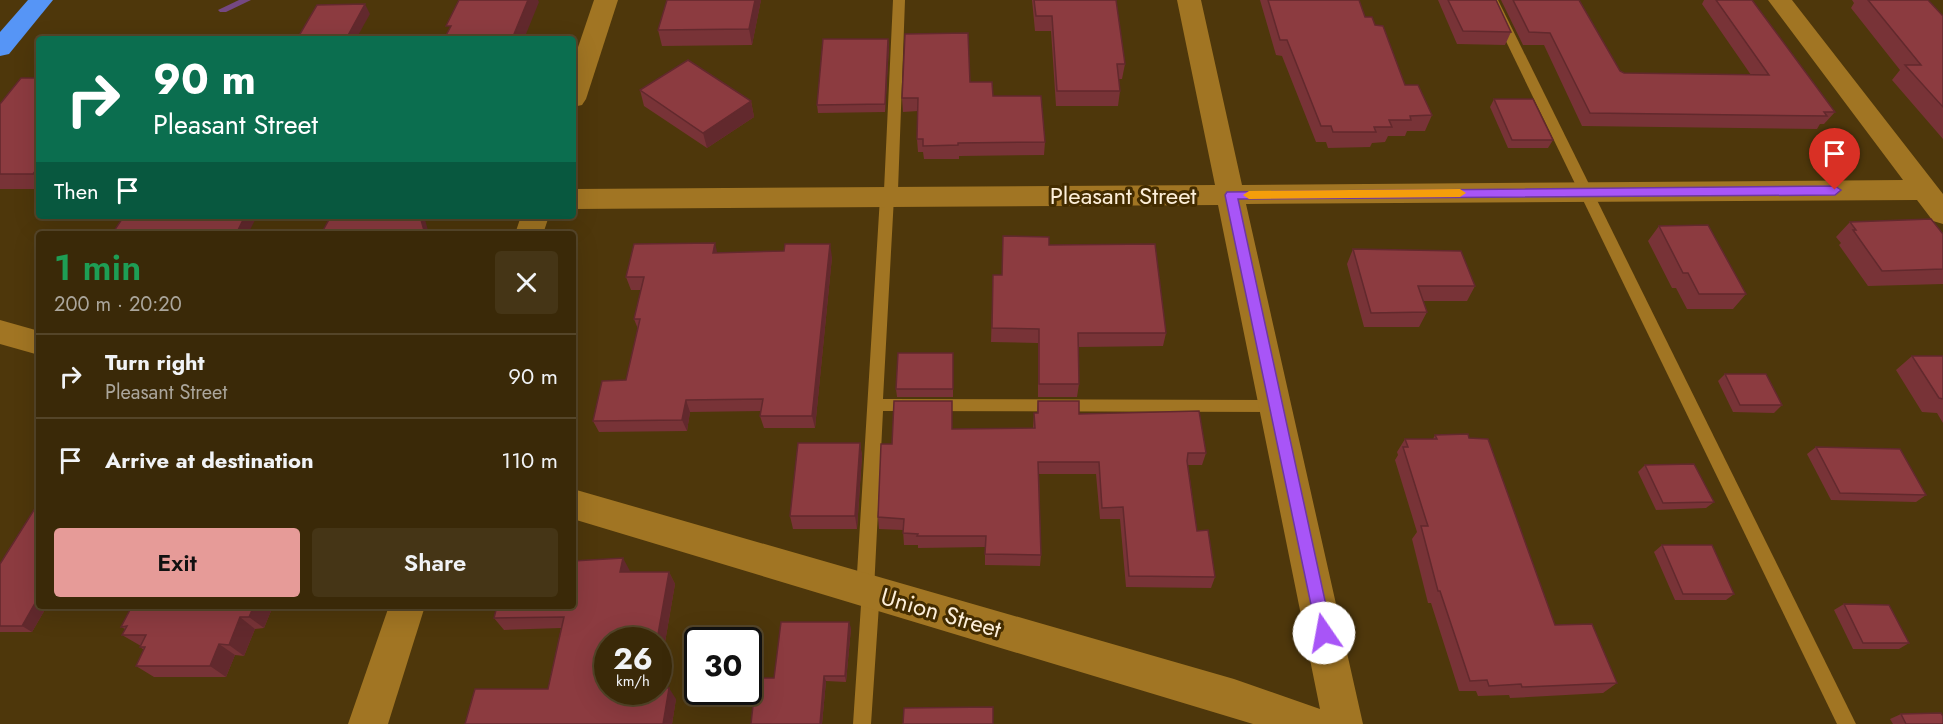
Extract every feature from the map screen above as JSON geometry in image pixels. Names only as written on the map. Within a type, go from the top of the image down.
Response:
[{"type":"highway","points":[[0,48],[41,0]]},
{"type":"street","points":[[576,90],[606,0]]},
{"type":"street","points":[[1189,0],[1343,724]]},
{"type":"street","points":[[1780,0],[1943,214]]},
{"type":"street","name":"Pleasant Street","points":[[576,199],[1924,190]]},
{"type":"street","points":[[0,332],[36,342]]},
{"type":"street","name":"Union Street","points":[[576,505],[1234,698],[1308,724]]},
{"type":"street","points":[[368,724],[406,609]]},
{"type":"lane","points":[[862,724],[870,605],[865,590],[888,197],[891,190],[899,0]]},
{"type":"lane","points":[[1492,0],[1847,724]]},
{"type":"lane","points":[[876,405],[1276,406]]},
{"type":"building","points":[[459,0],[528,0],[513,36],[446,36],[451,26],[446,26]]},
{"type":"building","points":[[667,0],[755,0],[749,29],[658,30]]},
{"type":"building","points":[[1034,0],[1116,0],[1125,64],[1117,64],[1120,91],[1057,91],[1052,16],[1036,16]]},
{"type":"building","points":[[1268,0],[1359,0],[1365,17],[1372,17],[1375,25],[1383,26],[1405,85],[1418,85],[1432,115],[1410,116],[1411,120],[1389,120],[1392,127],[1374,127],[1376,132],[1333,132],[1331,126],[1321,126],[1287,40],[1280,40]]},
{"type":"building","points":[[1448,0],[1496,0],[1511,32],[1463,31]]},
{"type":"building","points":[[1513,0],[1579,0],[1620,71],[1624,73],[1769,75],[1716,0],[1752,0],[1835,112],[1824,112],[1827,116],[1590,113],[1550,33],[1529,32]]},
{"type":"building","points":[[1868,0],[1928,0],[1943,16],[1943,107],[1905,65],[1921,65]]},
{"type":"building","points":[[365,4],[348,36],[299,36],[317,5]]},
{"type":"building","points":[[968,33],[970,82],[992,82],[993,96],[1041,96],[1045,142],[958,143],[958,145],[923,146],[923,139],[917,139],[918,98],[902,98],[905,34]]},
{"type":"building","points":[[823,39],[888,39],[885,104],[817,105]]},
{"type":"building","points":[[688,60],[751,101],[703,133],[640,90]]},
{"type":"building","points":[[21,78],[36,78],[36,170],[33,174],[0,174],[0,104]]},
{"type":"building","points":[[1494,99],[1533,99],[1553,140],[1512,140]]},
{"type":"building","points":[[122,219],[244,219],[238,231],[114,231]]},
{"type":"building","points":[[329,219],[421,219],[424,231],[323,231]]},
{"type":"building","points":[[1931,219],[1943,234],[1943,269],[1882,271],[1853,230],[1856,230],[1850,222]]},
{"type":"building","points":[[1708,225],[1746,294],[1699,294],[1688,273],[1683,273],[1659,226]]},
{"type":"building","points":[[1003,236],[1049,237],[1049,245],[1155,244],[1166,333],[1078,333],[1079,384],[1039,384],[1039,329],[992,328],[993,275],[1002,275]]},
{"type":"building","points":[[715,243],[713,253],[784,251],[785,244],[830,244],[812,416],[760,416],[763,399],[686,400],[682,420],[593,421],[602,381],[626,380],[640,319],[634,319],[644,277],[626,277],[634,244]]},
{"type":"building","points":[[1353,249],[1461,251],[1475,286],[1418,286],[1427,312],[1371,313]]},
{"type":"building","points":[[898,353],[953,353],[953,389],[896,389]]},
{"type":"building","points":[[1912,356],[1943,356],[1943,399],[1939,398]]},
{"type":"building","points":[[1725,374],[1766,374],[1782,405],[1740,405]]},
{"type":"building","points":[[894,401],[952,401],[952,429],[1035,428],[1034,413],[1038,413],[1038,401],[1079,401],[1079,414],[1199,411],[1206,453],[1188,453],[1187,461],[1197,531],[1208,530],[1215,577],[1129,576],[1123,507],[1102,508],[1099,462],[1038,462],[1041,555],[985,554],[986,536],[917,536],[918,534],[903,533],[904,519],[878,517],[881,444],[892,444]]},
{"type":"building","points":[[1468,434],[1469,438],[1488,439],[1555,625],[1592,624],[1617,683],[1522,687],[1521,684],[1489,686],[1487,680],[1470,681],[1440,591],[1438,591],[1421,526],[1428,526],[1403,447],[1408,447],[1405,439],[1437,439],[1435,435]]},
{"type":"building","points":[[798,443],[860,443],[855,516],[790,516]]},
{"type":"building","points":[[1816,447],[1900,449],[1926,495],[1840,493]]},
{"type":"building","points":[[1694,464],[1714,502],[1663,503],[1645,465]]},
{"type":"building","points":[[36,507],[36,601],[22,626],[0,626],[0,564]]},
{"type":"building","points":[[1662,545],[1712,545],[1734,594],[1683,594]]},
{"type":"building","points":[[623,558],[620,572],[669,572],[659,627],[594,627],[594,705],[666,705],[663,724],[465,724],[475,689],[548,689],[564,617],[494,618],[496,609],[576,609],[576,561]]},
{"type":"building","points":[[1844,604],[1889,605],[1909,643],[1863,643]]},
{"type":"building","points":[[130,609],[253,609],[249,617],[240,617],[229,645],[219,644],[210,666],[136,666],[145,647],[140,647],[146,635],[122,635],[127,626],[121,627]]},
{"type":"building","points":[[781,622],[849,622],[845,676],[824,676],[820,724],[751,724],[753,705],[762,705],[762,678],[774,678]]},
{"type":"building","points":[[993,707],[993,724],[903,724],[904,708]]},
{"type":"building","points":[[1941,713],[1943,724],[1906,724],[1901,714]]},
{"type":"waterway","points":[[223,10],[247,0]]},
{"type":"slow traffic","points":[[1249,195],[1460,193]]},
{"type":"route","points":[[1324,633],[1231,195],[1835,190]]}]
